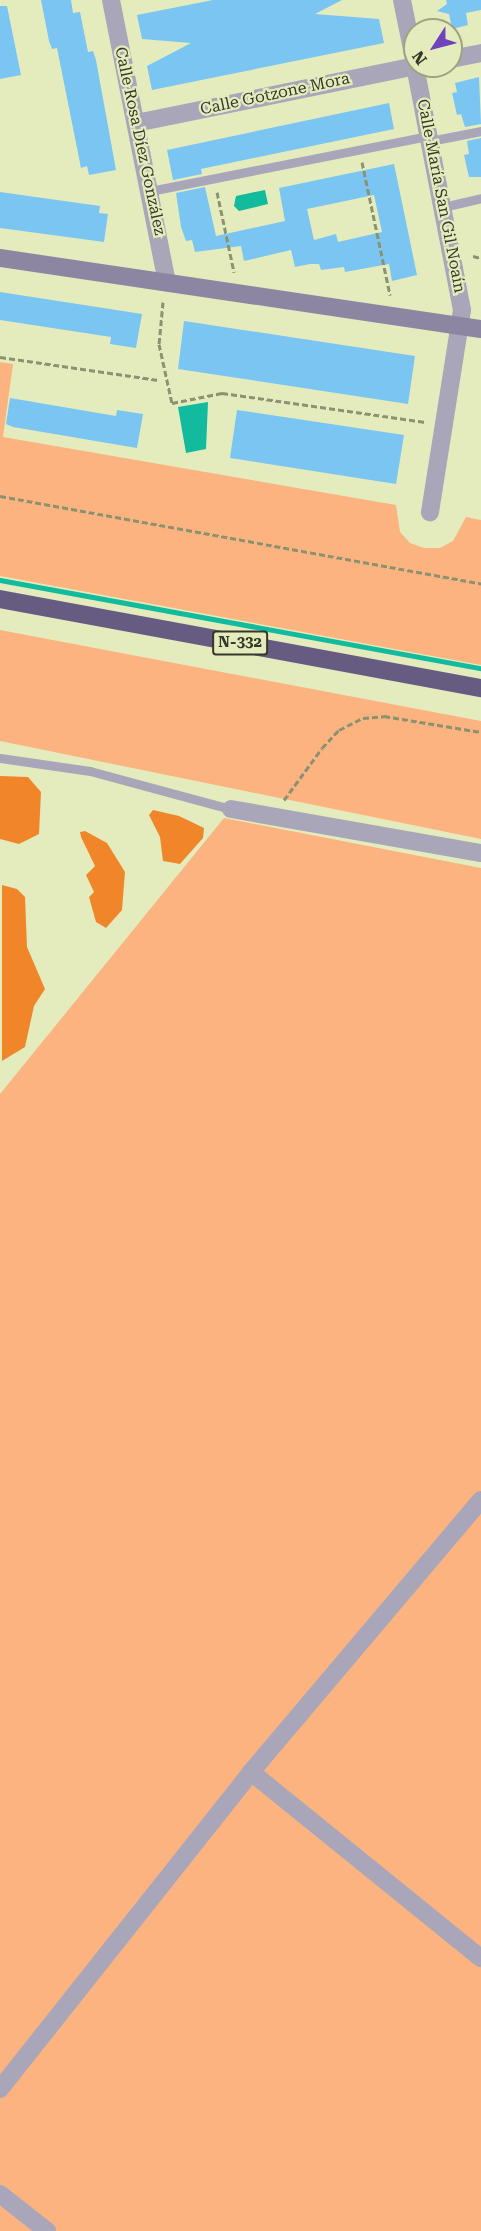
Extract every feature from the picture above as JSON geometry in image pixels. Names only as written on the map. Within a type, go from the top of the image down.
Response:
[{"type":"highway","name":"N-332","points":[[0,599],[481,688]]},
{"type":"street","name":"Calle Rosa Díez González","points":[[111,0],[167,283]]},
{"type":"street","name":"Calle María San Gil Noaín","points":[[402,0],[406,18]]},
{"type":"street","points":[[463,57],[481,53]]},
{"type":"street","name":"Calle Gotzone Mora","points":[[136,123],[403,67]]},
{"type":"street","name":"Calle María San Gil Noaín","points":[[418,78],[460,294],[460,325],[430,512]]},
{"type":"street","points":[[0,258],[481,329]]},
{"type":"street","points":[[231,809],[481,853]]},
{"type":"street","points":[[0,2089],[251,1772],[481,1500]]},
{"type":"street","points":[[251,1772],[481,1958]]},
{"type":"street","points":[[0,2194],[47,2231]]},
{"type":"lane","points":[[150,191],[360,150],[481,131]]},
{"type":"lane","points":[[443,207],[481,198]]},
{"type":"lane","points":[[468,202],[481,204]]},
{"type":"lane","points":[[0,758],[90,771],[231,809]]},
{"type":"path","points":[[360,150],[390,295]]},
{"type":"path","points":[[214,178],[234,272]]},
{"type":"path","points":[[473,256],[481,258]]},
{"type":"path","points":[[163,302],[159,342],[172,403],[222,393],[428,423]]},
{"type":"path","points":[[0,357],[159,380]]},
{"type":"path","points":[[0,496],[481,583]]},
{"type":"path","points":[[273,816],[322,748],[339,730],[363,718],[384,716],[481,732]]},
{"type":"shaded area","points":[[0,362],[13,364],[3,437],[396,505],[400,532],[410,543],[424,548],[440,548],[453,541],[466,517],[481,520],[481,665],[0,576]]},
{"type":"shaded area","points":[[0,630],[481,721],[481,839],[0,741]]},
{"type":"shaded area","points":[[0,776],[28,777],[41,792],[39,834],[19,844],[0,839]]},
{"type":"shaded area","points":[[153,810],[179,816],[204,828],[203,838],[180,864],[163,861],[160,837],[149,815]]},
{"type":"shaded area","points":[[224,818],[481,868],[481,2231],[0,2231],[0,1094]]},
{"type":"shaded area","points":[[85,831],[107,843],[125,872],[122,910],[106,928],[96,922],[89,897],[94,892],[86,875],[95,866],[81,837],[80,832]]},
{"type":"shaded area","points":[[2,885],[17,889],[25,897],[27,947],[45,989],[34,1006],[25,1047],[2,1061]]},
{"type":"water","points":[[265,190],[268,204],[239,211],[234,206],[236,196]]},
{"type":"water","points":[[208,402],[206,449],[186,453],[178,407]]},
{"type":"building","points":[[41,0],[71,0],[73,13],[80,12],[88,52],[93,51],[96,60],[116,170],[89,175],[87,166],[81,168],[57,48],[52,49],[49,41]]},
{"type":"building","points":[[213,0],[342,0],[315,14],[379,19],[384,43],[152,90],[147,66],[191,43],[142,39],[137,15]]},
{"type":"building","points":[[446,0],[481,0],[481,10],[466,13],[468,25],[463,26],[463,18],[450,18],[449,14],[437,11],[447,4]]},
{"type":"building","points":[[0,6],[7,6],[21,75],[0,79]]},
{"type":"building","points":[[479,77],[481,124],[465,127],[461,114],[457,115],[452,93],[457,92],[455,83]]},
{"type":"building","points":[[389,103],[394,129],[201,169],[202,174],[173,180],[167,150]]},
{"type":"building","points":[[481,138],[481,177],[469,177],[464,155],[469,154],[467,141]]},
{"type":"building","points":[[394,164],[417,275],[392,281],[389,264],[345,272],[344,267],[321,270],[319,264],[295,267],[291,250],[244,261],[241,246],[195,252],[192,240],[186,241],[181,227],[176,193],[205,187],[216,236],[285,221],[279,188]],"holes":[[[374,195],[382,232],[338,242],[336,234],[314,240],[307,209]]]},
{"type":"building","points":[[0,192],[100,206],[99,213],[108,214],[104,242],[0,228]]},
{"type":"building","points":[[0,292],[142,314],[136,348],[110,344],[111,337],[0,320]]},
{"type":"building","points":[[184,321],[415,356],[408,404],[178,369]]},
{"type":"building","points":[[10,398],[116,416],[117,410],[143,414],[137,448],[13,427],[6,424]]},
{"type":"building","points":[[237,410],[404,435],[396,484],[230,458]]},
{"type":"waterway","points":[[0,580],[481,668]]}]
